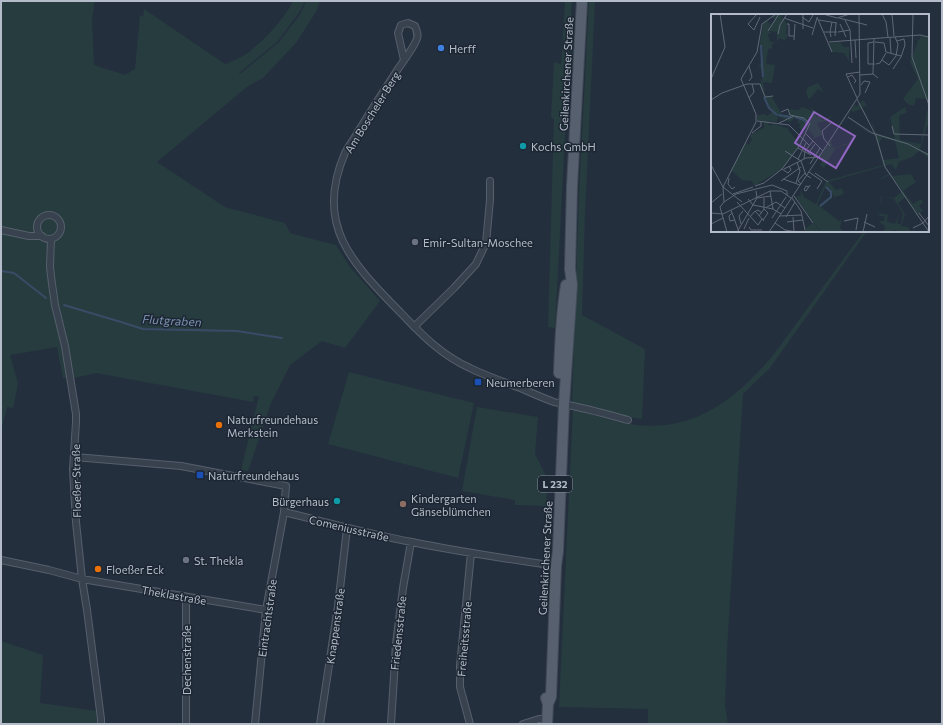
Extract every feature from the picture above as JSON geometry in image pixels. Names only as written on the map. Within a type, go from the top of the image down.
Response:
[{"type":"main road","name":"Geilenkirchener Straße","points":[[547,722],[550,697],[554,566],[558,551],[561,330],[564,298],[570,269],[572,186],[582,1]]},
{"type":"street","name":"Am Boscheler Berg","points":[[404,60],[398,33],[401,25],[408,23],[415,26],[418,34],[417,40],[346,153],[336,181],[334,207],[336,222],[341,238],[358,266],[379,290],[414,327],[448,357],[469,368],[561,403]]},
{"type":"street","points":[[414,327],[476,264],[486,243],[490,200],[490,181]]},
{"type":"street","points":[[47,215],[54,216],[59,220],[62,227],[59,235],[51,239],[44,238],[39,234],[37,227],[39,221],[47,215]]},
{"type":"street","points":[[1,230],[30,236],[42,236]]},
{"type":"street","name":"Floeßer Straße","points":[[51,239],[50,267],[53,294],[65,346],[76,414],[74,469],[76,522],[101,724]]},
{"type":"street","points":[[561,403],[628,420]]},
{"type":"street","points":[[75,457],[181,466],[286,486],[284,512]]},
{"type":"street","name":"Comeniusstraße","points":[[284,512],[411,542],[472,554],[554,566]]},
{"type":"street","name":"Eintrachtstraße","points":[[255,724],[266,610],[284,512]]},
{"type":"street","name":"Knappenstraße","points":[[320,724],[338,606],[347,528]]},
{"type":"street","name":"Friedensstraße","points":[[391,724],[396,644],[403,588],[411,542]]},
{"type":"street","name":"Freiheitsstraße","points":[[470,724],[460,688],[460,666],[472,554]]},
{"type":"street","name":"Theklastraße","points":[[1,560],[49,570],[82,579],[266,610]]},
{"type":"street","name":"Dechenstraße","points":[[186,597],[186,724]]},
{"type":"street","points":[[523,724],[539,719],[547,722]]},
{"type":"green space","points":[[1,1],[95,1],[92,19],[94,65],[125,75],[135,69],[140,15],[143,17],[144,9],[225,64],[245,55],[252,50],[271,32],[293,1],[305,1],[300,11],[278,41],[239,73],[240,74],[279,42],[301,13],[306,1],[320,1],[317,10],[296,43],[263,78],[248,86],[157,162],[225,207],[285,223],[290,233],[336,245],[350,267],[380,301],[345,348],[322,341],[290,365],[271,403],[248,471],[241,470],[259,396],[254,396],[253,402],[96,373],[74,378],[63,378],[57,347],[10,355],[18,383],[13,408],[7,407],[1,431]]},
{"type":"green space","points":[[565,1],[572,1],[555,328],[548,327],[554,119],[551,117],[554,62],[561,64]]},
{"type":"green space","points":[[589,1],[595,1],[585,213],[582,315],[645,349],[642,419],[617,415],[572,403],[579,194]]},
{"type":"green space","points":[[863,232],[866,232],[770,368],[743,394],[727,650],[725,706],[728,724],[648,724],[648,709],[559,707],[573,409],[627,424],[652,426],[673,424],[693,418],[711,410],[728,399],[744,386],[774,354]]},
{"type":"green space","points":[[349,372],[474,403],[458,478],[328,444]]},
{"type":"green space","points":[[477,407],[538,417],[535,454],[548,480],[546,506],[515,505],[515,500],[462,491]]},
{"type":"green space","points":[[1,641],[43,655],[40,703],[97,711],[99,724],[1,724]]},
{"type":"waterway","name":"Flutgraben","points":[[1,271],[14,273],[46,298]]},
{"type":"waterway","name":"Flutgraben","points":[[64,305],[143,329],[237,331],[282,338]]},
{"type":"place","name":"Herff","points":[[441,48]]},
{"type":"place","name":"Kochs GmbH","points":[[523,146]]},
{"type":"place","name":"Emir-Sultan-Moschee","points":[[415,242]]},
{"type":"place","name":"Neumerberen","points":[[478,382]]},
{"type":"place","name":"Naturfreundehaus Merkstein","points":[[219,425]]},
{"type":"place","name":"Naturfreundehaus","points":[[200,475]]},
{"type":"place","name":"Bürgerhaus","points":[[337,501]]},
{"type":"place","name":"Kindergarten Gänseblümchen","points":[[403,504]]},
{"type":"place","name":"St. Thekla","points":[[186,560]]},
{"type":"place","name":"Floeßer Eck","points":[[98,569]]}]
